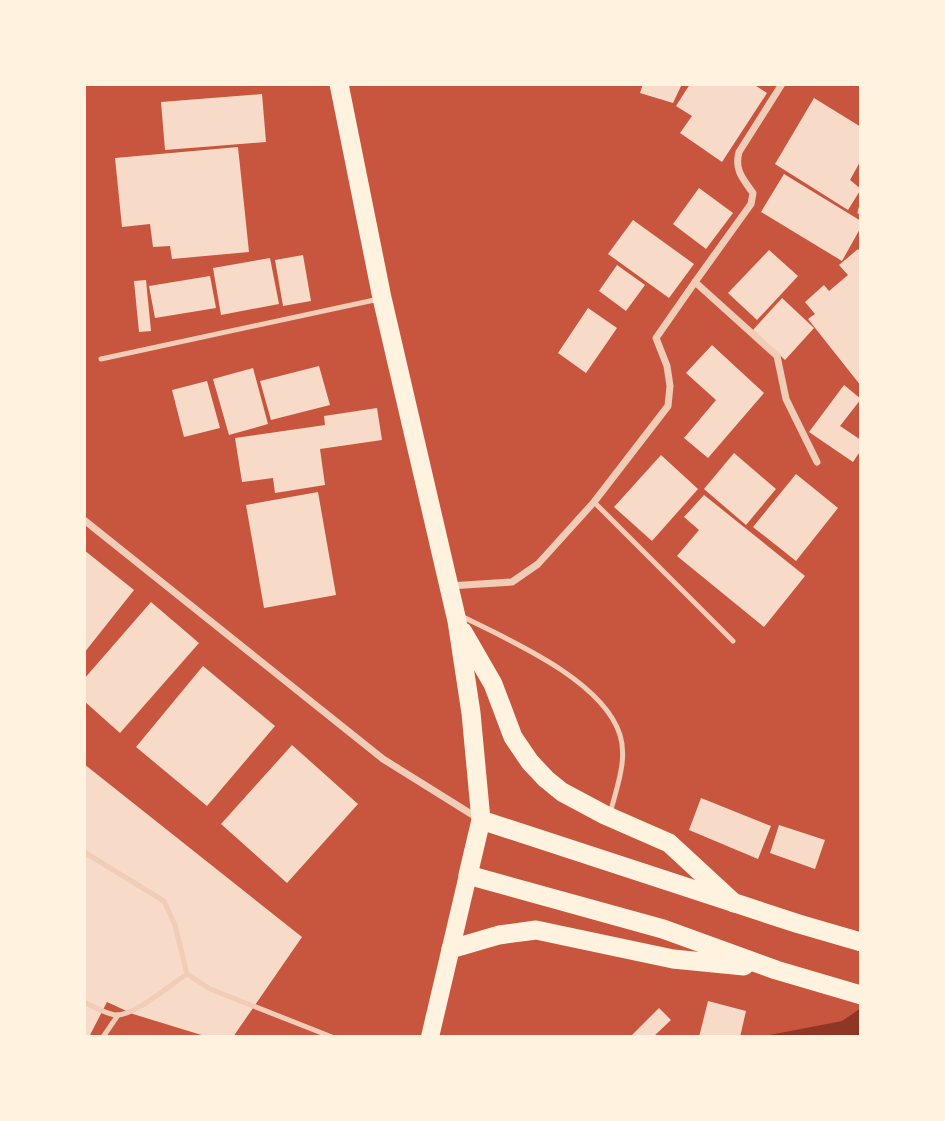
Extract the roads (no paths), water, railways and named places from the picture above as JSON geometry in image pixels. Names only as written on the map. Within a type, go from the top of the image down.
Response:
[{"type":"highway","points":[[339,84],[383,298],[456,617],[471,713],[481,820],[468,875],[663,929],[776,970],[861,995]]},
{"type":"highway","points":[[456,617],[493,684],[513,737],[530,762],[562,792],[609,817],[669,843],[734,903]]},
{"type":"highway","points":[[481,820],[861,942]]},
{"type":"highway","points":[[451,949],[499,935],[536,930],[673,959],[776,970]]},
{"type":"main road","points":[[430,1037],[468,875]]},
{"type":"street","points":[[449,586],[512,582],[538,564],[594,502],[668,406],[670,386],[667,366],[656,338],[751,204],[753,193],[739,174],[736,164],[739,152],[782,84]]},
{"type":"street","points":[[695,282],[777,356],[786,399],[817,462]]},
{"type":"street","points":[[84,520],[383,759],[481,820]]},
{"type":"lane","points":[[101,359],[383,298]]},
{"type":"lane","points":[[594,502],[733,641]]},
{"type":"lane","points":[[456,617],[536,653],[588,690],[610,713],[621,736],[622,765],[609,817]]},
{"type":"lane","points":[[84,852],[164,901],[176,925],[187,974],[210,989],[332,1037]]},
{"type":"lane","points":[[84,1002],[103,1012],[118,1015],[132,1012],[187,974]]},
{"type":"lane","points":[[103,1037],[118,1015]]}]
